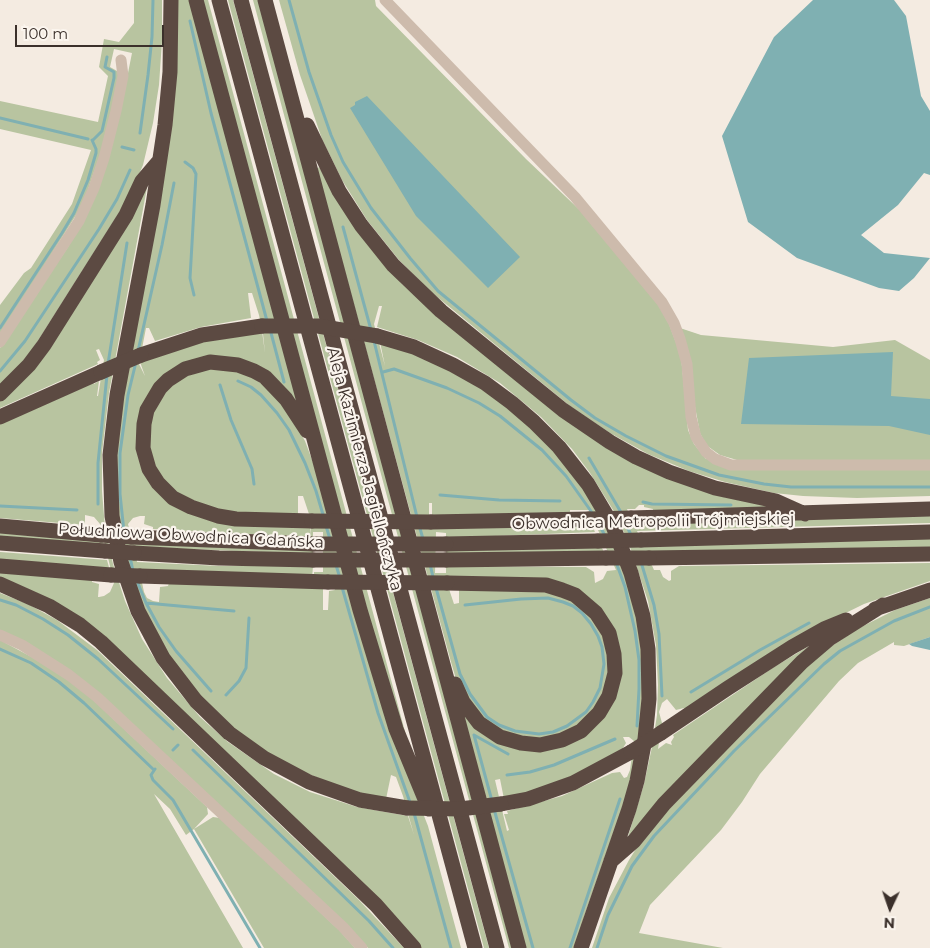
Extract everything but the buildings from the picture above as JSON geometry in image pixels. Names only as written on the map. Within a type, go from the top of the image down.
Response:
[{"type":"highway","points":[[171,0],[170,77],[160,160],[117,395],[110,455],[110,490],[114,533],[132,597],[155,645],[178,680],[215,720],[245,745],[278,767],[321,787],[360,800],[407,808],[460,810],[528,798],[574,783],[631,752],[792,647],[824,629],[883,605],[930,590]]},
{"type":"highway","points":[[196,0],[360,610],[396,729],[454,868]]},
{"type":"highway","name":"Aleja Kazimierza Jagiellończyka","points":[[219,0],[475,948]]},
{"type":"highway","name":"Aleja Kazimierza Jagiellończyka","points":[[241,0],[497,948]]},
{"type":"highway","points":[[265,0],[519,948]]},
{"type":"highway","points":[[284,71],[325,165],[350,209],[392,265],[447,317],[563,410],[595,433],[625,451],[684,478],[730,492],[776,501],[805,514]]},
{"type":"highway","points":[[0,394],[29,366],[44,345],[126,215],[142,182],[160,160]]},
{"type":"highway","points":[[0,417],[141,355],[202,335],[262,326],[318,326],[377,336],[414,347],[453,365],[485,383],[512,402],[534,422],[565,454],[588,484],[609,519],[632,573],[643,616],[648,649],[649,699],[642,759],[631,802],[581,948]]},
{"type":"highway","points":[[314,442],[286,399],[264,377],[245,368],[220,362],[198,364],[185,369],[168,380],[154,397],[148,410],[142,436],[145,459],[154,477],[165,491],[181,503],[204,512],[236,519],[431,522],[930,510]]},
{"type":"highway","name":"Południowa Obwodnica Gdańska","points":[[0,526],[131,537],[377,545]]},
{"type":"highway","name":"Obwodnica Metropolii Trójmiejskiej","points":[[377,545],[930,532]]},
{"type":"highway","name":"Południowa Obwodnica Gdańska","points":[[0,543],[219,558],[313,560],[930,554]]},
{"type":"highway","points":[[0,566],[111,575],[328,582],[546,585],[575,595],[596,612],[609,633],[614,654],[615,673],[609,696],[599,713],[581,731],[562,740],[540,745],[521,743],[500,737],[480,723],[463,702],[442,659]]},
{"type":"highway","points":[[0,584],[37,599],[89,632],[376,905],[414,948]]},
{"type":"highway","points":[[610,862],[634,841],[664,804],[802,662],[829,639],[883,605]]},
{"type":"lane","points":[[385,0],[575,196],[662,302],[674,323],[682,346],[687,364],[691,417],[696,437],[706,452],[715,459],[731,465],[930,466]]},
{"type":"lane","points":[[0,342],[78,222],[94,188],[116,111],[123,76],[121,60]]},
{"type":"lane","points":[[0,635],[22,645],[61,670],[97,697],[344,927],[362,948]]},
{"type":"green space","points":[[134,0],[162,0],[159,85],[153,123],[143,165],[129,197],[29,355],[0,387],[0,348],[68,247],[119,118],[132,53],[114,49],[110,67],[119,74],[111,123],[83,204],[0,336],[0,305],[24,273],[31,268],[72,204],[91,150],[0,129],[0,101],[98,122],[108,76],[99,67],[104,39],[119,42],[134,23]]},
{"type":"green space","points":[[177,0],[192,0],[303,413],[300,413],[290,397],[277,382],[253,366],[238,360],[223,358],[196,361],[183,365],[171,373],[149,397],[142,413],[139,429],[139,445],[142,460],[157,488],[169,500],[189,511],[214,519],[230,521],[310,525],[311,535],[311,526],[313,526],[303,496],[298,496],[298,516],[237,513],[202,506],[183,497],[167,484],[156,469],[149,448],[151,420],[162,395],[182,378],[206,369],[230,369],[253,377],[273,393],[290,415],[305,441],[317,473],[390,730],[428,826],[461,948],[421,948],[386,907],[115,646],[88,624],[56,603],[0,578],[0,572],[92,579],[92,582],[99,584],[98,597],[110,592],[114,583],[100,524],[94,517],[85,515],[84,525],[0,518],[0,424],[99,381],[98,396],[104,360],[99,349],[96,350],[100,360],[97,362],[98,364],[0,408],[0,399],[23,378],[42,354],[122,229],[145,183],[148,182],[109,393],[102,453],[102,491],[105,528],[113,564],[125,601],[142,639],[167,678],[200,717],[228,742],[274,774],[310,792],[357,807],[408,816],[414,835],[396,777],[391,775],[386,799],[345,789],[292,767],[258,748],[228,725],[196,692],[172,661],[147,618],[129,570],[117,504],[116,466],[119,429],[127,372],[171,130],[177,58]],"holes":[[[248,293],[252,293],[259,315],[263,334],[265,353],[262,331],[219,338],[177,348],[140,362],[145,376],[139,364],[146,328],[149,328],[155,341],[201,327],[251,318]],[[145,516],[144,524],[153,527],[153,529],[313,538],[313,532],[323,532],[323,572],[314,572],[314,577],[331,578],[335,590],[329,591],[328,610],[323,610],[323,588],[169,583],[168,586],[160,587],[159,602],[153,601],[147,598],[144,592],[140,573],[312,579],[313,566],[220,566],[137,562],[134,547],[313,554],[313,550],[132,542],[128,524],[133,518]]]},
{"type":"green space","points":[[200,0],[208,0],[407,739],[399,728]]},
{"type":"green space","points":[[228,0],[233,0],[489,948],[484,948]]},
{"type":"green space","points":[[253,0],[259,0],[516,948],[509,948]]},
{"type":"green space","points":[[279,0],[375,0],[376,6],[526,159],[585,215],[654,297],[669,324],[681,356],[688,430],[694,444],[706,459],[930,468],[930,496],[857,498],[803,496],[774,493],[725,482],[689,471],[648,454],[610,433],[570,406],[430,291],[399,260],[367,220],[342,180],[322,139],[300,75]]},
{"type":"green space","points":[[319,167],[337,199],[363,237],[402,284],[461,336],[563,418],[617,454],[671,479],[715,494],[776,508],[775,510],[653,512],[653,509],[639,505],[635,509],[627,509],[632,521],[930,515],[930,523],[637,531],[643,545],[930,538],[930,548],[646,552],[654,570],[660,570],[663,577],[669,581],[671,580],[671,571],[679,566],[930,563],[930,581],[864,604],[809,631],[757,662],[686,711],[684,708],[676,710],[667,699],[662,703],[659,712],[662,723],[658,749],[666,743],[672,745],[673,735],[774,667],[809,646],[811,647],[661,802],[627,842],[644,784],[652,747],[657,715],[658,685],[656,645],[648,601],[628,541],[615,513],[590,473],[572,449],[541,417],[500,383],[457,357],[418,340],[377,327],[382,306],[379,306],[374,324],[385,366],[380,342],[415,353],[461,375],[493,394],[522,417],[552,447],[589,495],[612,539],[628,582],[642,650],[643,691],[640,736],[627,794],[575,948],[525,948],[462,714],[465,714],[476,728],[489,737],[514,748],[530,751],[545,750],[571,743],[597,725],[612,703],[620,676],[621,658],[618,641],[611,625],[596,604],[566,584],[539,579],[446,580],[454,604],[459,603],[459,588],[525,588],[547,590],[564,595],[579,603],[590,613],[604,633],[609,649],[610,673],[602,701],[594,713],[583,723],[564,735],[540,740],[524,740],[510,736],[497,731],[485,722],[470,704],[456,679],[451,662],[317,169]],"holes":[[[429,503],[432,503],[432,516],[570,514],[570,510],[589,510],[616,570],[607,571],[603,579],[595,583],[594,572],[586,567],[446,566],[446,573],[435,573],[436,532],[446,533],[446,538],[595,532],[590,521],[447,524],[447,527],[433,527],[429,514]],[[623,737],[629,737],[634,741],[630,770],[627,777],[624,778],[620,772],[612,773],[562,796],[507,811],[508,814],[504,814],[509,830],[507,831],[495,780],[500,779],[504,799],[536,790],[582,773],[624,751],[623,748],[626,743]]]},
{"type":"green space","points":[[680,328],[701,335],[833,347],[895,340],[930,360],[930,461],[737,460],[720,455],[706,445],[700,433]]},
{"type":"green space","points":[[0,532],[103,540],[104,546],[0,538]]},
{"type":"green space","points":[[601,546],[604,552],[446,555],[446,550]]},
{"type":"green space","points":[[0,552],[107,560],[110,571],[0,563]]},
{"type":"green space","points":[[0,593],[28,604],[57,620],[97,650],[358,899],[404,948],[368,948],[353,931],[141,732],[0,630]]},
{"type":"green space","points":[[930,598],[930,637],[904,646],[894,645],[894,642],[858,663],[839,681],[760,774],[721,830],[650,905],[639,933],[723,948],[592,948],[609,898],[646,833],[811,660],[857,629],[895,610]]},
{"type":"green space","points":[[0,640],[52,668],[90,697],[207,807],[208,814],[186,835],[170,809],[154,794],[243,948],[0,948]]},
{"type":"green space","points":[[213,817],[220,818],[340,931],[355,948],[264,948],[194,829]]},
{"type":"water","points":[[813,0],[894,0],[906,16],[921,96],[930,111],[930,175],[924,173],[898,205],[861,235],[884,253],[930,258],[914,278],[899,291],[879,288],[797,258],[748,222],[722,136],[774,37]]},
{"type":"water","points":[[367,96],[520,257],[488,288],[416,216],[350,108],[355,105],[355,102]]},
{"type":"water","points":[[893,352],[891,396],[930,399],[930,435],[889,426],[741,424],[749,358]]},
{"type":"water","points":[[930,637],[930,650],[909,644]]},
{"type":"waterway","points":[[140,133],[152,37],[153,0]]},
{"type":"waterway","points":[[289,0],[309,72],[331,135],[343,162],[371,208],[438,291],[571,400],[595,418],[626,436],[666,456],[719,475],[791,487],[930,487]]},
{"type":"waterway","points":[[190,21],[211,113],[267,321]]},
{"type":"waterway","points":[[93,140],[102,131],[114,78],[114,72],[105,67],[107,57]]},
{"type":"waterway","points":[[0,118],[88,139]]},
{"type":"waterway","points":[[0,328],[74,213],[88,180],[96,153],[92,140]]},
{"type":"waterway","points":[[122,147],[134,150]]},
{"type":"waterway","points":[[185,162],[193,168],[196,174],[190,278],[194,295]]},
{"type":"waterway","points":[[0,371],[25,341],[99,229],[117,199],[130,170]]},
{"type":"waterway","points":[[138,351],[174,183]]},
{"type":"waterway","points":[[343,227],[371,330]]},
{"type":"waterway","points":[[108,364],[127,243]]},
{"type":"waterway","points":[[270,329],[284,382]]},
{"type":"waterway","points":[[374,341],[417,517]]},
{"type":"waterway","points":[[124,532],[120,494],[120,453],[128,395],[136,362]]},
{"type":"waterway","points":[[383,372],[394,369],[447,388],[479,403],[500,416],[542,450],[566,476],[593,514]]},
{"type":"waterway","points":[[98,504],[98,463],[107,375]]},
{"type":"waterway","points":[[238,381],[251,387],[261,395],[289,430],[305,463],[324,518]]},
{"type":"waterway","points":[[220,385],[231,420],[252,469],[254,484]]},
{"type":"waterway","points":[[589,458],[622,514]]},
{"type":"waterway","points":[[440,495],[499,500],[560,501]]},
{"type":"waterway","points":[[643,502],[652,504],[731,505]]},
{"type":"waterway","points":[[0,506],[77,510]]},
{"type":"waterway","points":[[625,522],[631,535]]},
{"type":"waterway","points":[[599,524],[605,536]]},
{"type":"waterway","points":[[419,525],[423,539]]},
{"type":"waterway","points":[[326,526],[330,539]]},
{"type":"waterway","points":[[130,557],[133,571]]},
{"type":"waterway","points":[[616,562],[625,587],[635,631],[639,660],[637,726]]},
{"type":"waterway","points":[[641,562],[654,605],[659,634],[662,696]]},
{"type":"waterway","points":[[430,564],[433,577]]},
{"type":"waterway","points":[[336,565],[340,578]]},
{"type":"waterway","points":[[137,581],[159,627],[176,651],[211,691]]},
{"type":"waterway","points":[[342,587],[378,713],[411,805]]},
{"type":"waterway","points":[[436,588],[460,674],[470,694],[487,717],[499,725],[515,731],[539,734],[553,732],[567,726],[586,712],[600,688],[604,664],[602,647],[598,636],[582,613],[573,606],[548,598],[465,605]]},
{"type":"waterway","points":[[0,600],[16,605],[68,635],[98,659],[173,729]]},
{"type":"waterway","points":[[146,603],[234,611]]},
{"type":"waterway","points":[[597,948],[608,915],[632,866],[654,836],[734,751],[824,664],[840,651],[894,621],[930,607]]},
{"type":"waterway","points":[[226,695],[239,681],[246,668],[249,618]]},
{"type":"waterway","points":[[691,692],[809,623]]},
{"type":"waterway","points":[[0,649],[31,663],[59,682],[84,703],[154,770]]},
{"type":"waterway","points":[[492,801],[474,735],[508,754]]},
{"type":"waterway","points":[[507,775],[530,772],[554,765],[615,739]]},
{"type":"waterway","points":[[173,750],[178,745]]},
{"type":"waterway","points":[[193,750],[369,921],[393,948]]},
{"type":"waterway","points":[[155,769],[151,775],[153,780],[173,800],[260,948]]},
{"type":"waterway","points":[[570,948],[620,799]]},
{"type":"waterway","points":[[494,809],[533,948]]},
{"type":"waterway","points":[[414,813],[451,948]]}]
